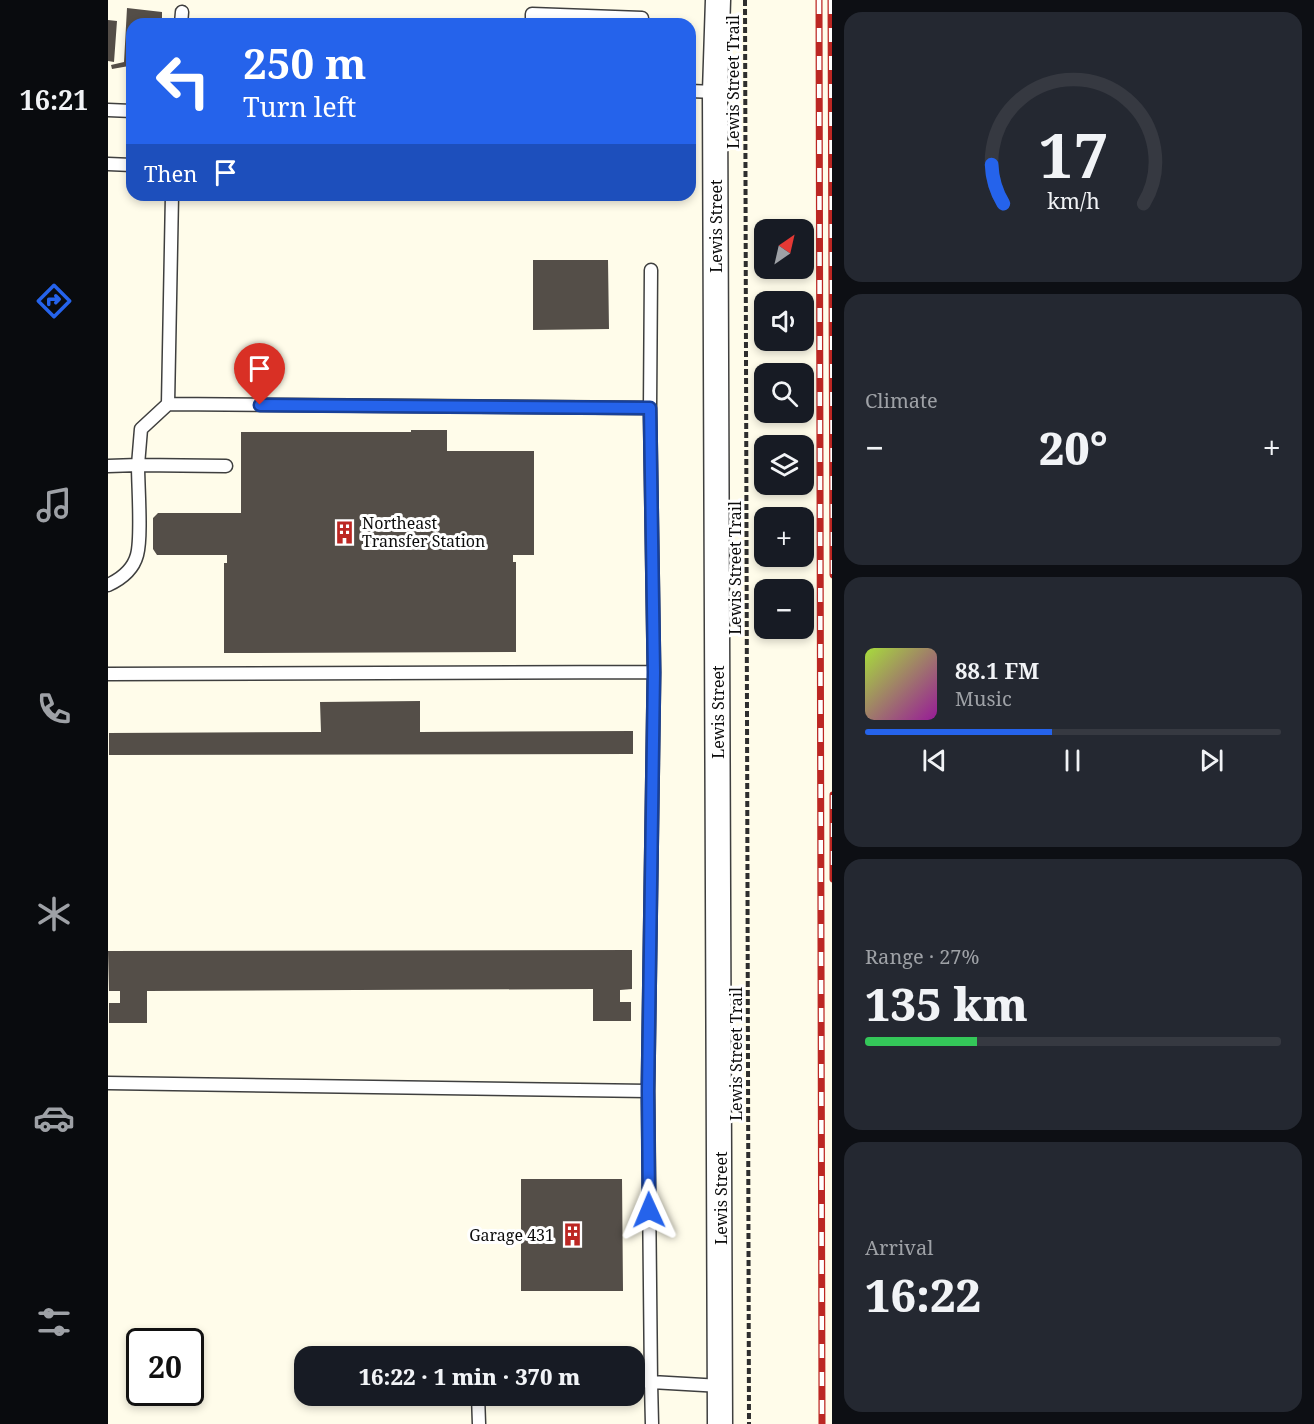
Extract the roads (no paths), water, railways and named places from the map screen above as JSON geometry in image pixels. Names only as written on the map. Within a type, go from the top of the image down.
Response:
[{"type":"street","name":"Lewis Street","points":[[718,0],[715,92],[720,1424]]},
{"type":"lane","points":[[532,18],[532,14],[642,18]]},
{"type":"lane","points":[[696,92],[715,92]]},
{"type":"lane","points":[[108,110],[126,111]]},
{"type":"lane","points":[[108,164],[126,165]]},
{"type":"lane","points":[[168,404],[172,201]]},
{"type":"lane","points":[[651,270],[650,408],[654,672],[648,1091],[652,1424]]},
{"type":"lane","points":[[108,585],[120,580],[130,569],[137,555],[138,465],[141,429],[168,404],[650,408]]},
{"type":"lane","points":[[108,466],[226,466]]},
{"type":"lane","points":[[108,674],[654,672]]},
{"type":"lane","points":[[108,1083],[648,1091]]},
{"type":"lane","points":[[645,1382],[721,1386]]},
{"type":"lane","points":[[478,1406],[479,1424]]},
{"type":"railway","points":[[819,0],[822,1424]]},
{"type":"railway","points":[[831,0],[832,288]]},
{"type":"place","name":"Northeast Transfer Station","points":[[344,532]]},
{"type":"place","name":"Garage 431","points":[[572,1235]]}]
